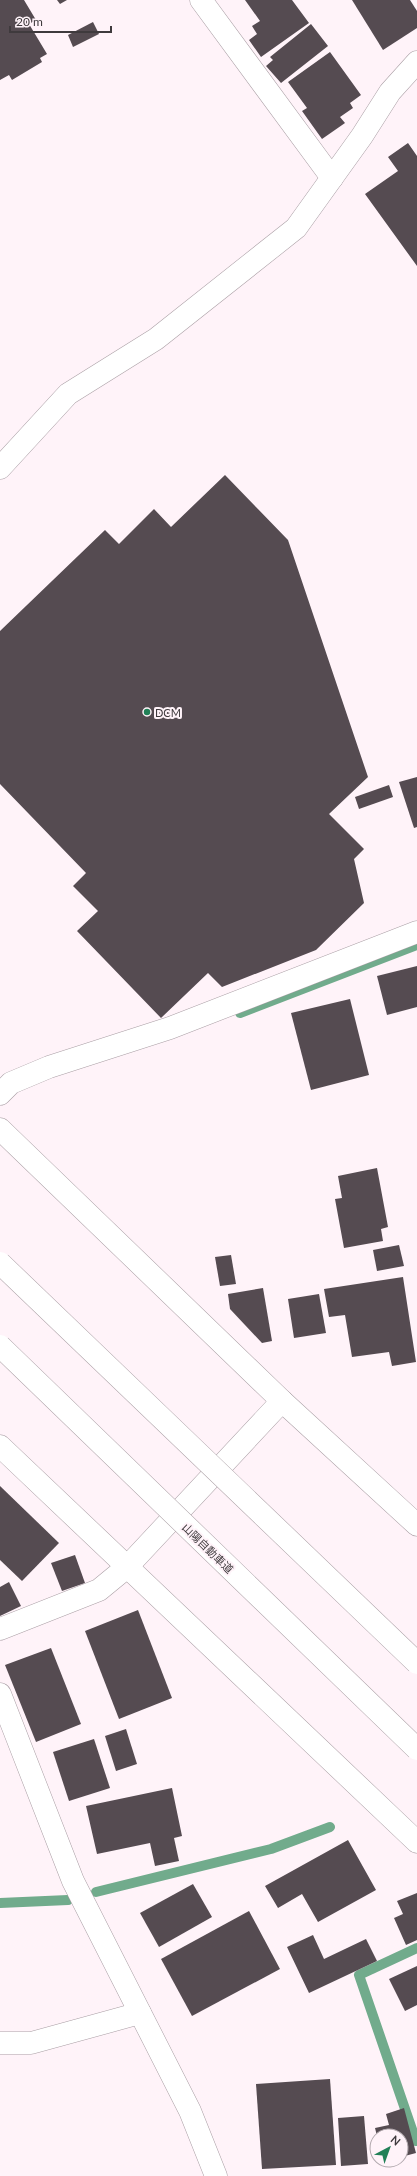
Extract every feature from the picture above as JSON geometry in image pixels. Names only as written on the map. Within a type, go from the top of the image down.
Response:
[{"type":"main road","points":[[201,0],[332,178]]},
{"type":"main road","points":[[0,468],[68,394],[156,339],[296,228],[390,92],[417,62]]},
{"type":"main road","points":[[0,1094],[11,1083],[49,1067],[170,1028],[417,932]]},
{"type":"main road","points":[[0,1129],[282,1401],[417,1525]]},
{"type":"main road","points":[[0,1263],[417,1663]]},
{"type":"main road","name":"山陽自動車道","points":[[0,1346],[417,1749]]},
{"type":"main road","points":[[0,1629],[99,1590],[128,1567],[282,1401]]},
{"type":"main road","points":[[0,1446],[417,1842]]},
{"type":"main road","points":[[0,1694],[73,1881],[190,2111],[216,2176]]},
{"type":"main road","points":[[0,2043],[31,2044],[140,2013]]},
{"type":"building","points":[[0,0],[24,0],[36,20],[29,24],[47,54],[40,58],[42,62],[12,80],[9,75],[0,80]]},
{"type":"building","points":[[57,0],[67,0],[60,4]]},
{"type":"building","points":[[245,0],[292,0],[309,23],[261,57],[249,40],[257,34],[252,26],[260,21]]},
{"type":"building","points":[[352,0],[410,0],[417,11],[417,28],[383,50]]},
{"type":"building","points":[[93,22],[99,34],[73,47],[68,35]]},
{"type":"building","points":[[311,24],[328,46],[281,83],[266,66],[273,60],[270,57]]},
{"type":"building","points":[[330,52],[361,95],[350,103],[353,108],[340,117],[345,123],[322,139],[302,111],[307,108],[288,82]]},
{"type":"building","points":[[408,143],[417,156],[417,266],[365,194],[398,171],[388,157]]},
{"type":"building","points":[[225,475],[288,540],[368,777],[329,814],[364,849],[354,859],[364,903],[316,950],[222,987],[208,973],[161,1018],[77,931],[98,911],[73,886],[86,873],[0,784],[0,631],[105,530],[119,544],[154,509],[171,527]]},
{"type":"building","points":[[417,777],[417,827],[414,828],[399,782]]},
{"type":"building","points":[[389,785],[393,797],[359,809],[355,797]]},
{"type":"building","points":[[417,966],[417,1007],[387,1015],[377,976]]},
{"type":"building","points":[[350,999],[369,1075],[311,1090],[291,1013]]},
{"type":"building","points":[[377,1168],[388,1227],[381,1229],[383,1241],[344,1248],[335,1199],[342,1198],[338,1176]]},
{"type":"building","points":[[399,1245],[404,1266],[377,1271],[373,1250]]},
{"type":"building","points":[[231,1255],[236,1284],[220,1286],[215,1257]]},
{"type":"building","points":[[403,1277],[416,1362],[392,1366],[389,1352],[352,1357],[345,1315],[329,1317],[324,1289]]},
{"type":"building","points":[[263,1288],[272,1341],[262,1343],[230,1309],[228,1294]]},
{"type":"building","points":[[319,1294],[326,1333],[294,1338],[288,1299]]},
{"type":"building","points":[[0,1486],[59,1543],[22,1581],[0,1560]]},
{"type":"building","points":[[75,1555],[85,1583],[62,1591],[51,1563]]},
{"type":"building","points":[[9,1582],[21,1606],[0,1616],[0,1587]]},
{"type":"building","points":[[138,1610],[172,1698],[119,1719],[85,1631]]},
{"type":"building","points":[[51,1648],[81,1724],[36,1742],[5,1665]]},
{"type":"building","points":[[126,1729],[137,1764],[116,1771],[105,1736]]},
{"type":"building","points":[[94,1739],[110,1788],[69,1801],[53,1752]]},
{"type":"building","points":[[172,1788],[182,1836],[174,1838],[179,1861],[155,1866],[150,1843],[97,1854],[86,1806]]},
{"type":"building","points":[[348,1840],[376,1890],[318,1922],[302,1894],[278,1908],[265,1886]]},
{"type":"building","points":[[193,1884],[212,1917],[159,1947],[140,1913]]},
{"type":"building","points":[[417,1893],[417,1940],[406,1945],[394,1918],[403,1914],[397,1901]]},
{"type":"building","points":[[249,1911],[280,1969],[192,2016],[161,1959]]},
{"type":"building","points":[[313,1935],[324,1959],[366,1939],[377,1961],[309,1993],[287,1947]]},
{"type":"building","points":[[417,1966],[417,2005],[405,2011],[389,1979]]},
{"type":"building","points":[[330,2079],[336,2165],[262,2169],[256,2084]]},
{"type":"building","points":[[404,2108],[416,2153],[409,2155],[409,2128],[375,2128],[389,2125],[386,2114]]},
{"type":"building","points":[[364,2116],[368,2164],[341,2166],[338,2118]]},
{"type":"waterway","points":[[240,1013],[417,945]]},
{"type":"waterway","points":[[96,1892],[271,1849],[330,1827]]},
{"type":"waterway","points":[[0,1903],[68,1900]]},
{"type":"waterway","points":[[416,2141],[359,1975],[417,1948]]},
{"type":"place","name":"DCM","points":[[147,712]]}]
